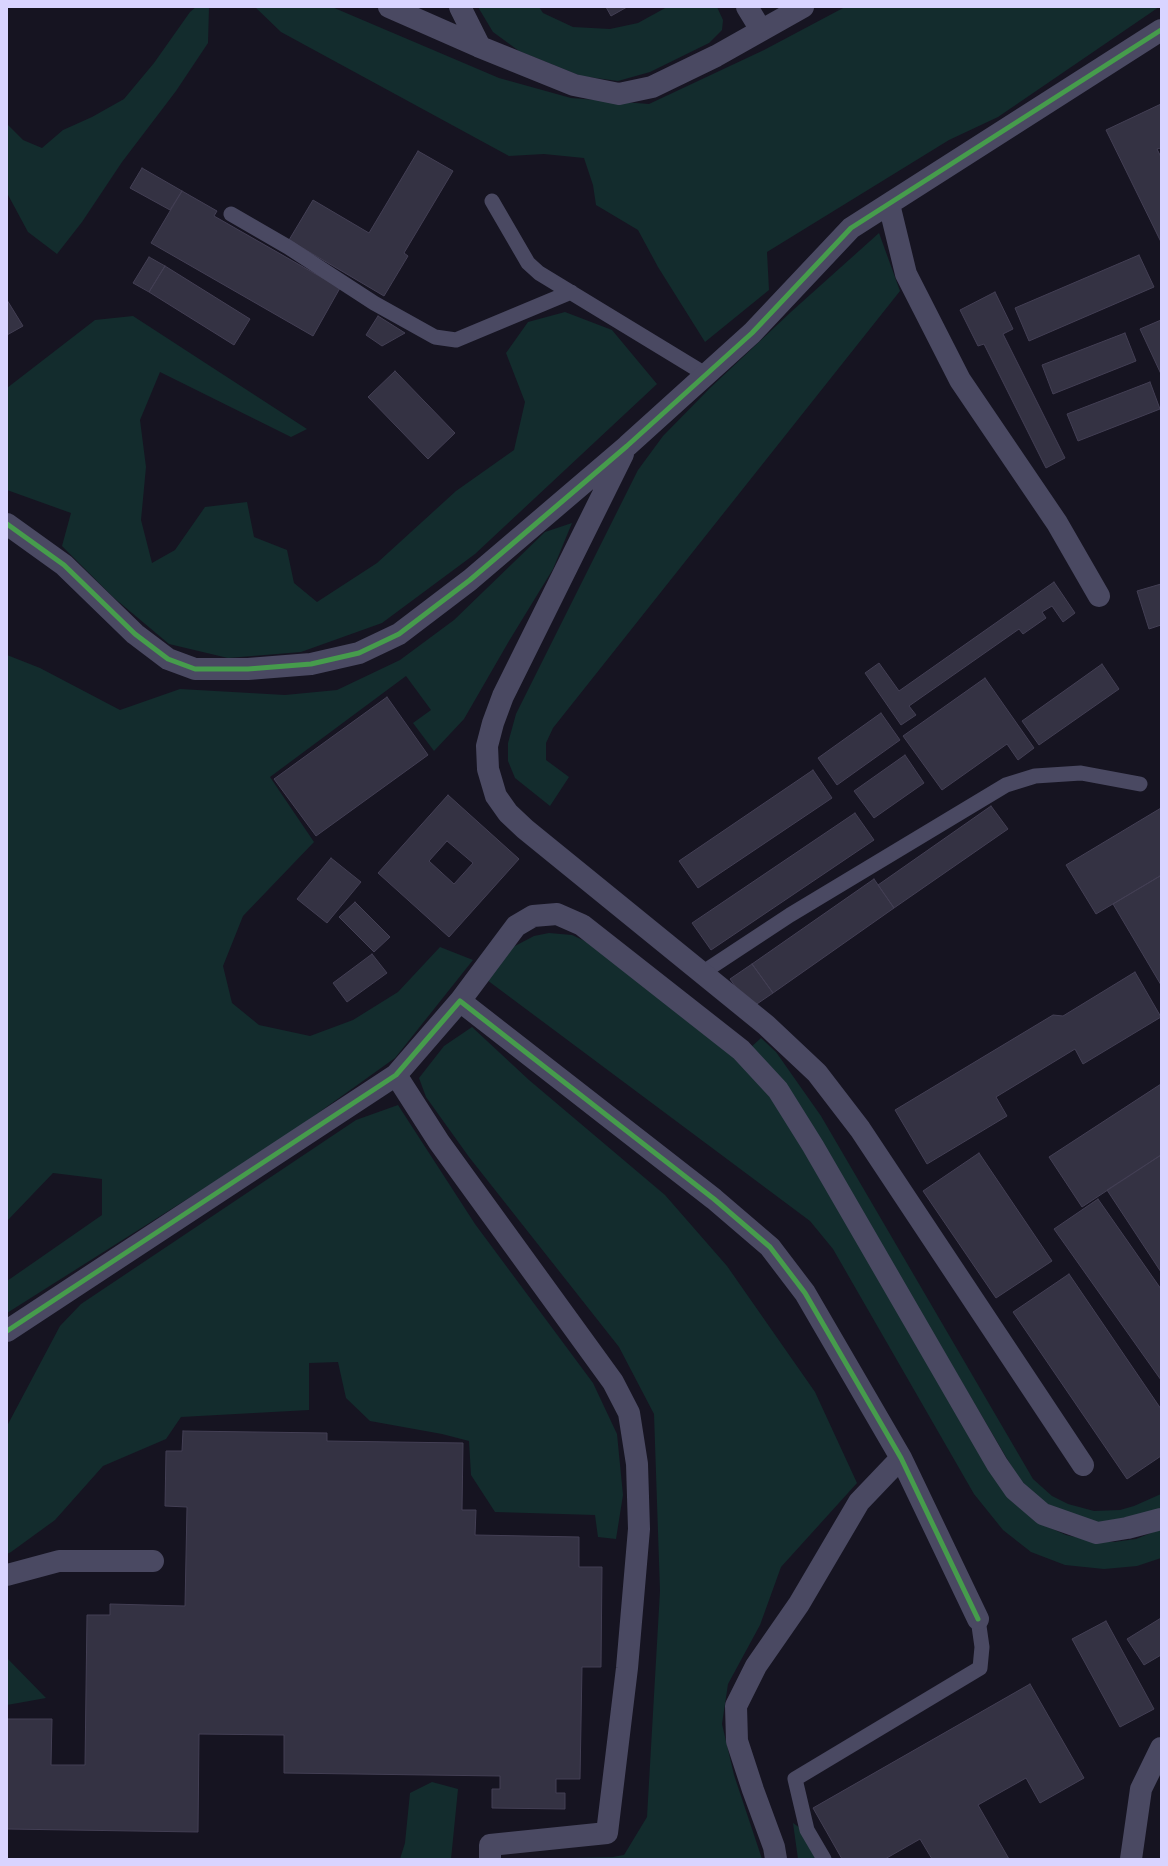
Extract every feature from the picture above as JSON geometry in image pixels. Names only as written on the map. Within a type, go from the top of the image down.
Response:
[{"type":"street","points":[[389,7],[480,47],[574,85],[619,94],[652,87],[716,56],[803,7]]},
{"type":"street","points":[[460,7],[480,47]]},
{"type":"street","points":[[747,7],[761,30]]},
{"type":"street","points":[[7,524],[64,565],[135,634],[168,659],[195,669],[248,668],[311,664],[359,653],[399,634],[470,580],[626,446],[752,333],[851,228],[1161,30]]},
{"type":"street","points":[[889,204],[906,274],[960,380],[1057,523],[1099,596]]},
{"type":"street","points":[[626,446],[504,696],[493,723],[487,746],[488,769],[496,796],[514,819],[766,1025],[818,1073],[860,1129],[1083,1465]]},
{"type":"street","points":[[7,1331],[396,1075],[460,1002],[516,926],[533,916],[557,914],[582,925],[741,1050],[778,1090],[813,1146],[997,1464],[1015,1490],[1043,1514],[1097,1533],[1127,1528],[1161,1519]]},
{"type":"street","points":[[460,1002],[720,1204],[770,1247],[805,1293],[901,1458],[978,1619]]},
{"type":"street","points":[[396,1075],[439,1142],[613,1382],[629,1413],[637,1464],[639,1529],[627,1668],[607,1833],[490,1845],[490,1859]]},
{"type":"street","points":[[776,1859],[774,1847],[753,1790],[738,1740],[736,1706],[756,1666],[799,1604],[859,1502],[901,1458]]},
{"type":"street","points":[[7,1575],[59,1561],[153,1561]]},
{"type":"street","points":[[1131,1859],[1141,1789],[1161,1748]]},
{"type":"lane","points":[[492,201],[528,263],[539,273],[705,374]]},
{"type":"lane","points":[[231,214],[288,247],[374,303],[435,337],[456,340],[571,292]]},
{"type":"lane","points":[[702,973],[790,915],[1006,785],[1035,776],[1081,773],[1140,784]]},
{"type":"lane","points":[[824,1859],[807,1830],[795,1779],[980,1668],[982,1647],[978,1619]]},
{"type":"green space","points":[[196,7],[209,7],[208,43],[176,91],[122,162],[82,222],[57,254],[28,232],[7,193],[7,124],[23,140],[42,148],[63,130],[92,117],[124,99],[154,63],[190,12]]},
{"type":"green space","points":[[255,7],[332,7],[499,78],[571,98],[649,104],[764,50],[845,7],[1159,7],[998,117],[949,140],[767,252],[769,290],[705,342],[658,267],[638,230],[596,205],[593,185],[584,158],[544,154],[509,156],[281,32]]},
{"type":"green space","points":[[478,7],[539,7],[543,13],[573,27],[610,29],[638,23],[667,7],[717,7],[723,20],[722,30],[709,43],[650,72],[618,81],[581,76],[519,51],[493,32]]},
{"type":"green space","points":[[879,233],[900,291],[553,728],[546,743],[546,760],[569,777],[550,806],[515,778],[508,761],[508,743],[516,714],[638,470],[663,436],[710,388],[792,311]]},
{"type":"green space","points":[[565,312],[612,330],[657,384],[475,554],[382,623],[301,652],[228,658],[169,644],[113,597],[62,546],[71,513],[7,490],[7,388],[95,320],[133,316],[307,429],[291,437],[160,372],[140,420],[146,467],[141,520],[152,563],[175,550],[205,507],[247,502],[254,537],[287,550],[294,583],[317,602],[377,563],[456,491],[514,450],[525,402],[506,353],[528,322]]},
{"type":"green space","points":[[572,523],[553,569],[464,719],[434,751],[413,723],[431,710],[406,676],[270,777],[314,842],[243,916],[223,966],[232,1003],[259,1025],[310,1036],[353,1020],[398,992],[440,947],[473,960],[395,1058],[279,1141],[7,1313],[7,1281],[102,1215],[102,1179],[53,1173],[7,1221],[7,655],[40,668],[120,710],[180,689],[285,695],[337,690],[400,660],[454,620],[545,532]]},
{"type":"green space","points":[[549,933],[572,935],[587,942],[734,1057],[773,1100],[1044,1525],[1066,1535],[1089,1540],[1114,1542],[1136,1539],[1161,1529],[1161,1558],[1137,1566],[1104,1569],[1065,1565],[1031,1552],[1003,1530],[974,1494],[833,1249],[810,1221],[487,980],[513,947],[534,936]]},
{"type":"green space","points":[[472,1027],[529,1080],[665,1195],[727,1266],[815,1392],[857,1483],[781,1567],[760,1625],[728,1684],[722,1724],[734,1775],[762,1859],[524,1859],[613,1857],[624,1855],[647,1817],[660,1591],[654,1414],[619,1347],[469,1157],[426,1097],[419,1078],[444,1046]]},
{"type":"green space","points":[[761,1038],[776,1052],[821,1116],[1033,1479],[1052,1496],[1068,1504],[1094,1511],[1120,1510],[1134,1506],[1161,1494],[1161,1511],[1097,1523],[1053,1511],[1019,1479],[806,1118],[750,1048]]},
{"type":"green space","points":[[398,1105],[475,1224],[593,1383],[617,1434],[623,1495],[616,1539],[598,1537],[595,1515],[495,1512],[471,1475],[469,1441],[442,1434],[370,1421],[346,1398],[338,1362],[309,1363],[309,1410],[181,1417],[166,1439],[103,1466],[55,1520],[7,1554],[7,1426],[60,1326],[81,1304],[356,1120]]},
{"type":"green space","points":[[7,1658],[46,1698],[7,1705]]},
{"type":"green space","points":[[432,1782],[458,1789],[451,1859],[400,1859],[405,1843],[410,1793]]},
{"type":"green space","points":[[793,1823],[803,1830],[819,1859],[798,1859]]},
{"type":"building","points":[[606,7],[627,7],[611,16]]},
{"type":"building","points":[[1161,104],[1161,148],[1157,149],[1161,157],[1161,242],[1106,130]]},
{"type":"building","points":[[418,151],[453,171],[404,253],[408,256],[384,296],[289,240],[313,200],[369,233]]},
{"type":"building","points":[[142,168],[182,191],[170,210],[130,188]]},
{"type":"building","points":[[182,191],[217,211],[214,216],[340,288],[313,336],[151,243]]},
{"type":"building","points":[[1139,255],[1154,287],[1029,341],[1015,308]]},
{"type":"building","points":[[149,257],[165,266],[149,292],[133,283]]},
{"type":"building","points":[[165,266],[250,319],[234,345],[149,292]]},
{"type":"building","points":[[995,292],[1013,329],[1003,334],[1065,458],[1046,468],[984,344],[978,346],[960,310]]},
{"type":"building","points":[[7,300],[23,326],[7,335]]},
{"type":"building","points":[[378,316],[405,333],[382,346],[366,335]]},
{"type":"building","points":[[1161,320],[1161,374],[1140,329]]},
{"type":"building","points":[[1125,333],[1136,361],[1053,394],[1042,365]]},
{"type":"building","points":[[395,371],[455,433],[428,459],[368,397]]},
{"type":"building","points":[[1150,382],[1160,409],[1078,441],[1067,414]]},
{"type":"building","points":[[1054,582],[1075,613],[1063,622],[1052,606],[1042,612],[1046,618],[1023,634],[1019,629],[909,706],[916,715],[901,725],[865,673],[879,663],[899,691]]},
{"type":"building","points":[[1161,584],[1161,625],[1149,629],[1137,591]]},
{"type":"building","points":[[1102,664],[1119,689],[1039,745],[1022,721]]},
{"type":"building","points":[[985,678],[1034,748],[1018,760],[1007,744],[942,790],[903,736]]},
{"type":"building","points":[[387,697],[428,755],[316,836],[274,779]]},
{"type":"building","points":[[881,713],[900,740],[837,785],[818,758]]},
{"type":"building","points":[[905,755],[924,783],[874,818],[854,791]]},
{"type":"building","points":[[813,770],[832,798],[698,888],[679,861]]},
{"type":"building","points":[[448,795],[519,859],[449,937],[378,873]],"holes":[[[447,841],[473,863],[454,884],[429,861]]]},
{"type":"building","points":[[991,806],[1008,829],[894,908],[878,885]]},
{"type":"building","points":[[1161,808],[1161,878],[1160,876],[1096,914],[1066,865]]},
{"type":"building","points":[[855,813],[874,840],[711,950],[692,923]]},
{"type":"building","points":[[331,858],[361,882],[327,923],[297,899]]},
{"type":"building","points":[[1160,876],[1161,878],[1161,985],[1113,904]]},
{"type":"building","points":[[874,879],[894,908],[773,993],[752,964]]},
{"type":"building","points":[[355,902],[390,937],[374,952],[339,917]]},
{"type":"building","points":[[372,954],[387,973],[347,1002],[333,983]]},
{"type":"building","points":[[752,964],[773,993],[751,1008],[730,979]]},
{"type":"building","points":[[1135,972],[1161,1017],[1083,1064],[1075,1049],[996,1097],[1007,1116],[927,1164],[895,1110],[1053,1015],[1063,1016]]},
{"type":"building","points":[[1161,1084],[1161,1155],[1082,1207],[1049,1157]]},
{"type":"building","points":[[979,1153],[1052,1261],[996,1298],[923,1191]]},
{"type":"building","points":[[1161,1155],[1161,1272],[1107,1190]]},
{"type":"building","points":[[1098,1199],[1161,1289],[1161,1380],[1054,1229]]},
{"type":"building","points":[[1069,1274],[1161,1409],[1161,1456],[1127,1479],[1013,1312]]},
{"type":"building","points":[[183,1431],[327,1433],[327,1441],[463,1443],[462,1510],[476,1510],[475,1535],[579,1537],[579,1567],[602,1567],[601,1667],[582,1667],[580,1779],[556,1779],[556,1793],[565,1793],[565,1809],[492,1808],[492,1789],[500,1789],[500,1776],[284,1773],[284,1735],[199,1734],[198,1832],[7,1829],[7,1719],[52,1719],[51,1765],[85,1765],[87,1615],[110,1615],[110,1604],[185,1606],[187,1507],[165,1506],[166,1451],[182,1451]]},
{"type":"building","points":[[1161,1618],[1161,1655],[1144,1665],[1127,1639]]},
{"type":"building","points":[[1106,1621],[1154,1709],[1120,1727],[1072,1639]]},
{"type":"building","points":[[1030,1684],[1084,1778],[1040,1803],[1026,1778],[978,1805],[1009,1859],[932,1859],[920,1839],[885,1859],[842,1859],[813,1808]]},
{"type":"cycle path","points":[[7,524],[64,565],[135,634],[168,659],[195,669],[248,669],[311,664],[359,653],[399,634],[470,580],[627,446],[752,333],[851,228],[1161,30]]},
{"type":"cycle path","points":[[7,1331],[396,1075],[460,1001],[714,1199],[770,1247],[805,1293],[901,1458],[978,1619]]}]
